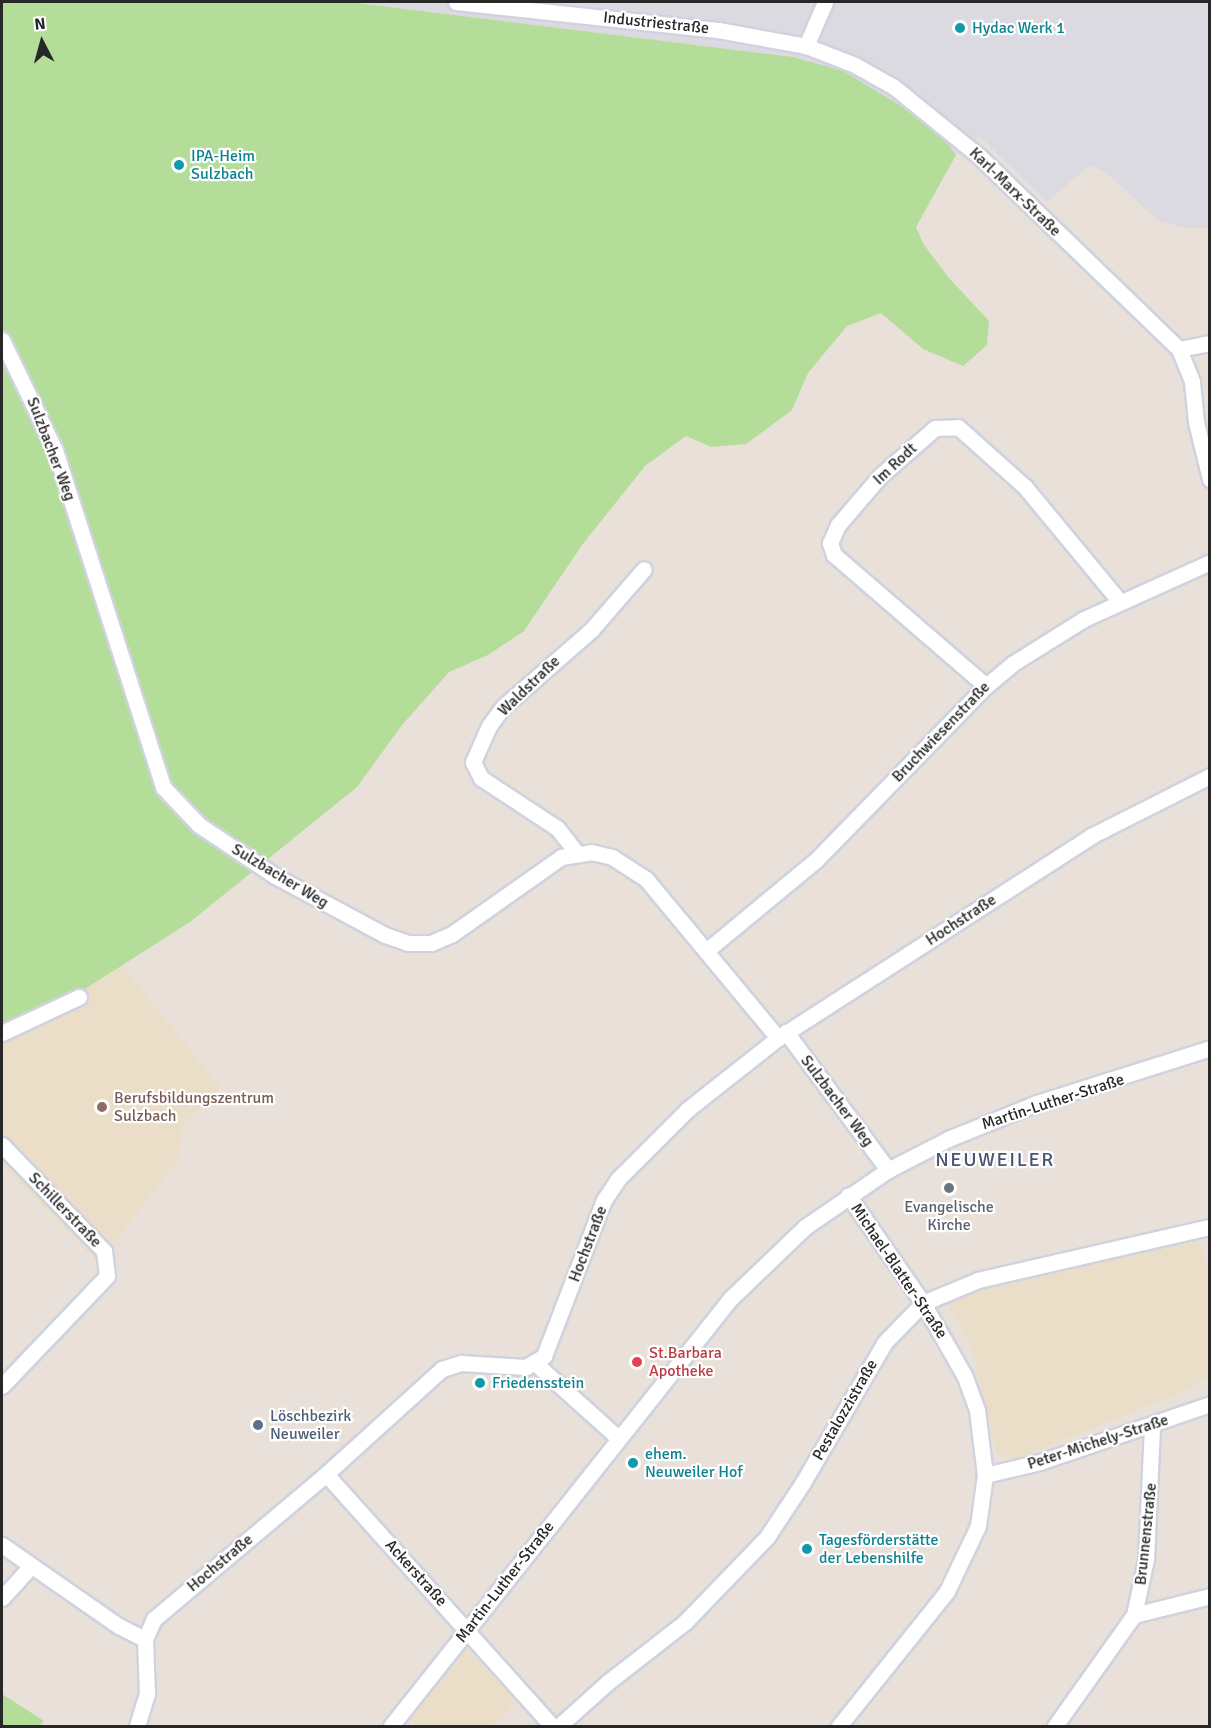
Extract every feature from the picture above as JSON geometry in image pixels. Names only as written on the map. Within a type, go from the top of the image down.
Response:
[{"type":"street","name":"Industriestraße","points":[[456,2],[718,30],[806,46]]},
{"type":"street","points":[[806,46],[825,2]]},
{"type":"street","name":"Karl-Marx-Straße","points":[[806,46],[853,64],[894,87],[933,115],[1179,349]]},
{"type":"street","name":"Sulzbacher Weg","points":[[2,340],[55,450],[163,786],[199,825],[275,876],[385,935],[408,943],[431,943],[452,934],[561,857],[576,852],[591,852],[628,865],[646,879],[706,951],[782,1035],[888,1170]]},
{"type":"street","points":[[1209,343],[1179,349],[1192,382],[1196,422],[1209,479]]},
{"type":"street","name":"Im Rodt","points":[[986,686],[834,555],[830,543],[838,525],[880,476],[935,428],[958,427],[1025,487],[1120,602]]},
{"type":"street","name":"Bruchwiesenstraße","points":[[706,951],[816,860],[986,686],[1045,640],[1120,602],[1209,562]]},
{"type":"street","name":"Waldstraße","points":[[576,852],[557,828],[481,778],[473,762],[489,726],[503,708],[591,629],[644,569]]},
{"type":"street","name":"Hochstraße","points":[[145,1639],[154,1619],[326,1474],[442,1369],[461,1363],[526,1367],[536,1364],[556,1332],[593,1221],[618,1179],[688,1109],[782,1035],[1091,836],[1209,776]]},
{"type":"street","points":[[2,1033],[79,997]]},
{"type":"street","name":"Martin-Luther-Straße","points":[[391,1726],[617,1437],[730,1299],[805,1227],[888,1170],[998,1117],[1209,1048]]},
{"type":"street","name":"Schillerstraße","points":[[2,1145],[104,1251],[107,1276],[2,1386]]},
{"type":"street","name":"Michael-Blatter-Straße","points":[[838,1726],[947,1592],[978,1526],[985,1475],[977,1410],[964,1375],[923,1303],[848,1196]]},
{"type":"street","name":"Pestalozzistraße","points":[[559,1726],[685,1622],[767,1537],[802,1484],[885,1342],[923,1303],[978,1280],[1209,1227]]},
{"type":"street","points":[[536,1364],[617,1437]]},
{"type":"street","name":"Peter-Michely-Straße","points":[[985,1475],[1040,1462],[1209,1404]]},
{"type":"street","name":"Brunnenstraße","points":[[1055,1726],[1134,1615],[1146,1559],[1152,1425]]},
{"type":"street","name":"Ackerstraße","points":[[326,1474],[552,1726]]},
{"type":"street","points":[[2,1545],[135,1636],[145,1639],[147,1694],[137,1726]]},
{"type":"street","points":[[2,1598],[31,1566]]},
{"type":"street","points":[[1134,1615],[1209,1596]]},
{"type":"shaded area","points":[[349,2],[1209,2],[1209,228],[1184,228],[1157,220],[1107,173],[1090,165],[1047,202],[980,137],[956,155],[933,125],[793,57]]},
{"type":"shaded area","name":"Berufsbildungszentrum Sulzbach","points":[[122,965],[221,1088],[184,1125],[177,1162],[98,1263],[2,1165],[2,1026],[74,996]]},
{"type":"shaded area","points":[[1199,1241],[1209,1272],[1209,1376],[1178,1394],[1020,1457],[1005,1459],[997,1452],[971,1347],[947,1302],[984,1286]]},
{"type":"shaded area","points":[[467,1649],[517,1700],[494,1726],[417,1726],[410,1720]]},
{"type":"green space","points":[[2,2],[349,2],[793,57],[843,71],[933,125],[956,155],[916,227],[924,245],[949,278],[989,321],[987,345],[963,366],[923,349],[881,313],[847,326],[808,373],[792,410],[746,444],[711,447],[686,436],[645,466],[582,545],[524,631],[488,655],[449,672],[402,725],[357,787],[190,922],[74,996],[2,1026]]},
{"type":"green space","points":[[2,1694],[44,1721],[39,1726],[2,1726]]},
{"type":"place","name":"Hydac Werk 1","points":[[960,28]]},
{"type":"place","name":"IPA-Heim Sulzbach","points":[[179,165]]},
{"type":"place","name":"Berufsbildungszentrum Sulzbach","points":[[102,1107]]},
{"type":"place","name":"Evangelische Kirche","points":[[949,1188]]},
{"type":"place","name":"St.Barbara Apotheke","points":[[637,1362]]},
{"type":"place","name":"Friedensstein","points":[[480,1383]]},
{"type":"place","name":"Löschbezirk Neuweiler","points":[[258,1425]]},
{"type":"place","name":"ehem. Neuweiler Hof","points":[[633,1463]]},
{"type":"place","name":"Tagesförderstätte der Lebenshilfe","points":[[807,1549]]},
{"type":"district","name":"NEUWEILER","points":[[995,1159]]}]
